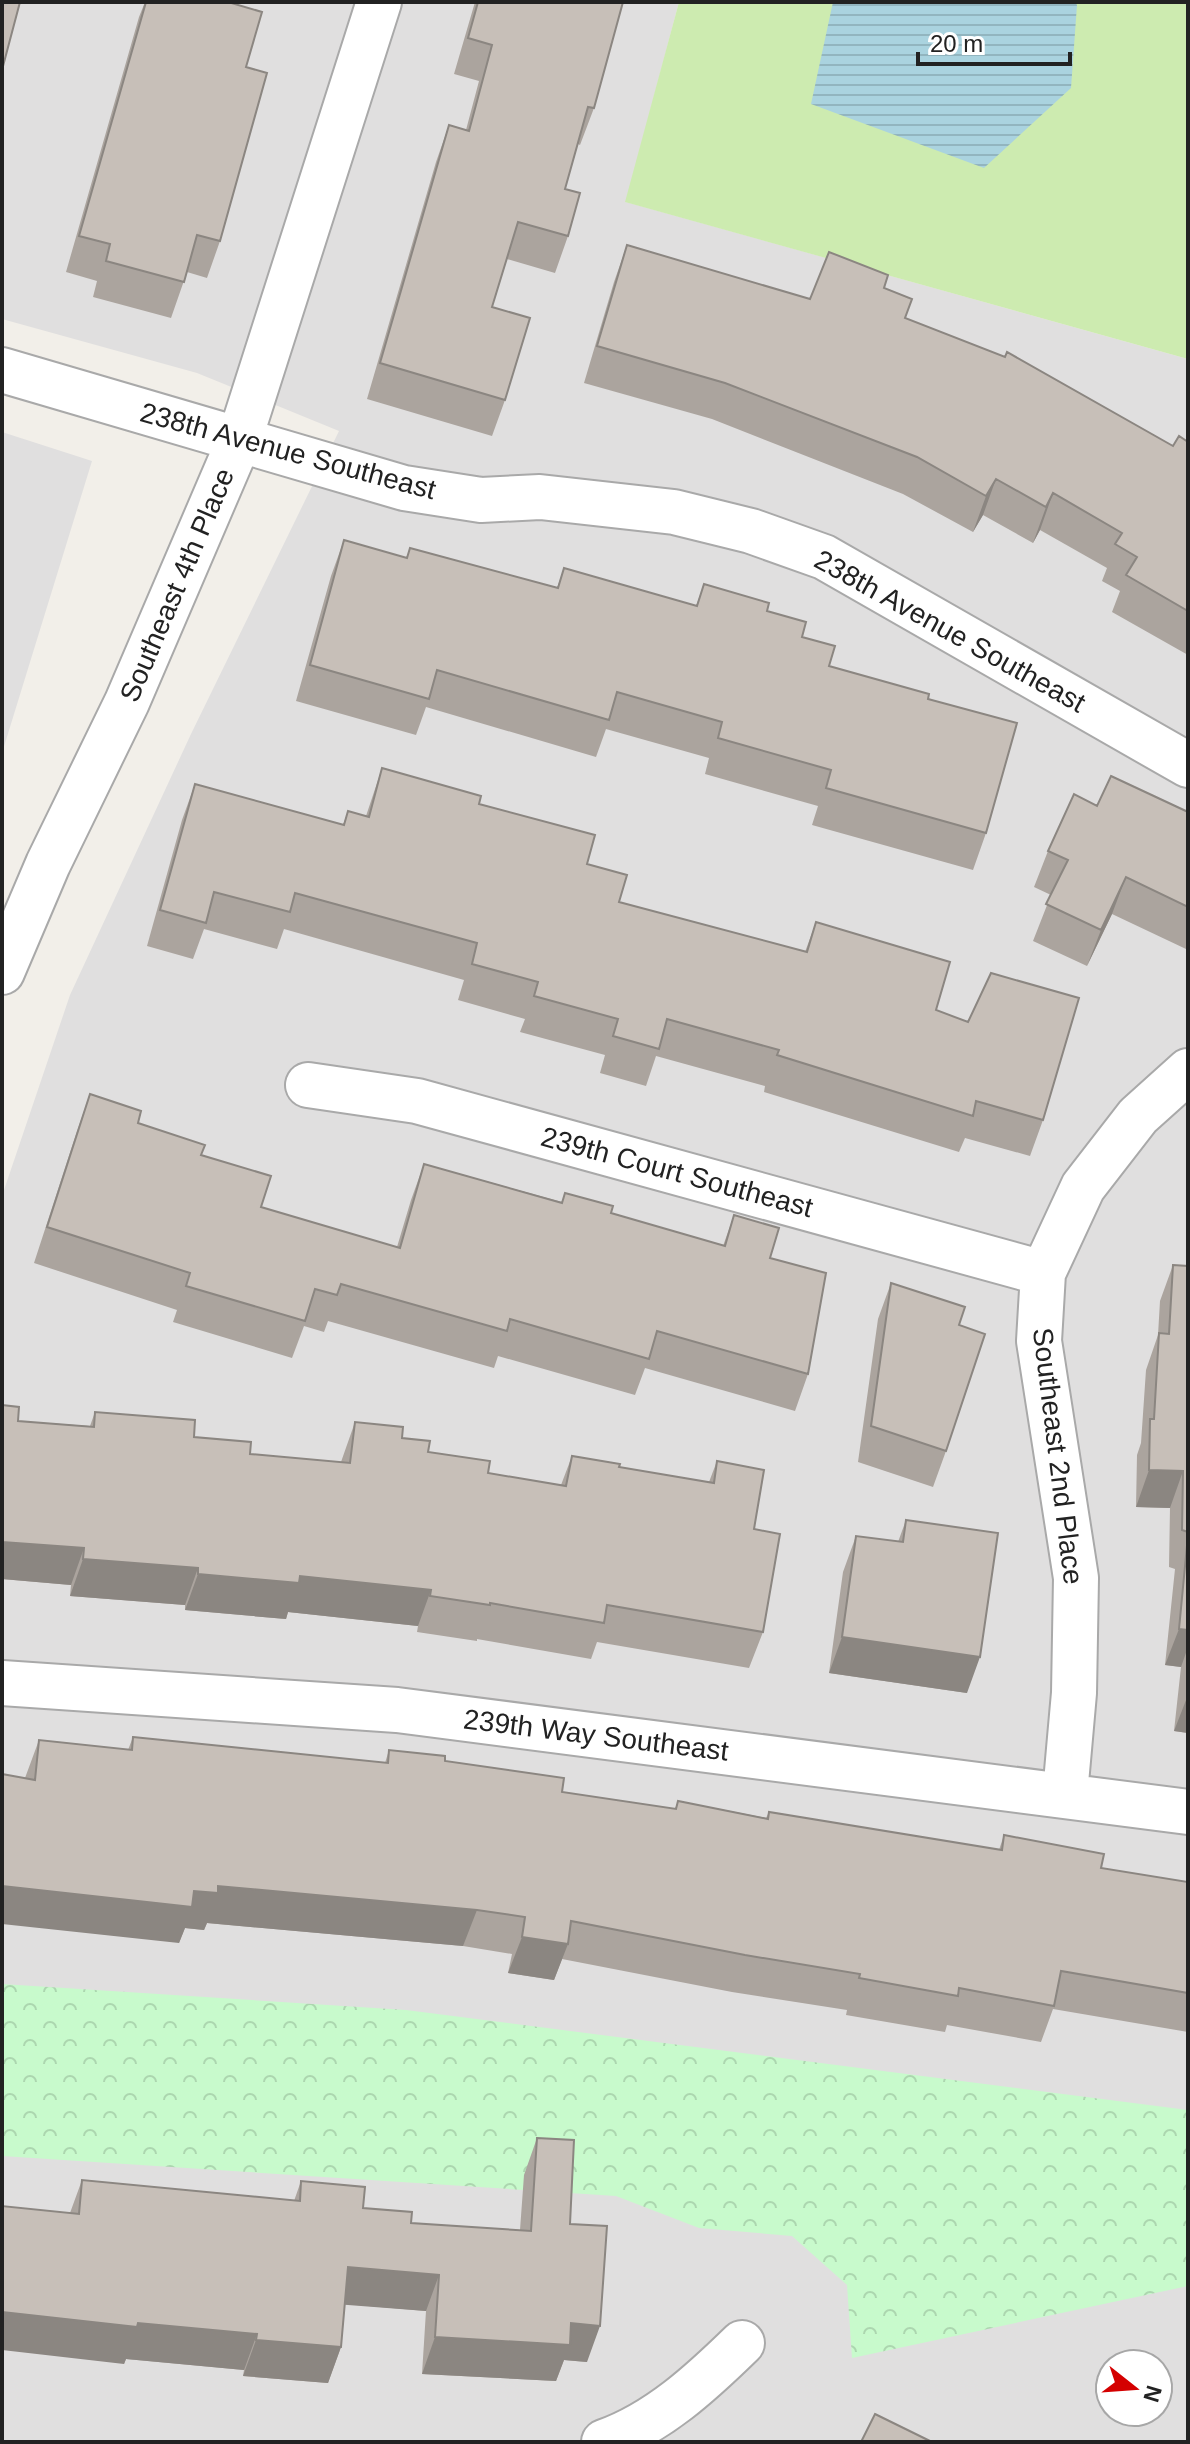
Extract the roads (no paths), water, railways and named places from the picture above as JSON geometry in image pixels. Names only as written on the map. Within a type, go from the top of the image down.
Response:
[{"type":"street","name":"Southeast 4th Place","points":[[2,972],[48,864],[127,702],[239,441],[379,2]]},
{"type":"street","name":"238th Avenue Southeast","points":[[2,370],[404,488],[481,500],[540,497],[674,512],[751,531],[824,557],[1188,765]]},
{"type":"street","name":"Southeast 2nd Place","points":[[1065,1794],[1074,1693],[1076,1578],[1039,1341],[1043,1273],[1083,1187],[1138,1116],[1188,1071]]},
{"type":"street","name":"239th Court Southeast","points":[[308,1085],[417,1101],[1043,1273]]},
{"type":"street","name":"239th Way Southeast","points":[[2,1683],[397,1710],[1188,1812]]},
{"type":"street","points":[[604,2442],[625,2435],[694,2388],[742,2343]]},
{"type":"water","points":[[833,2],[1075,2],[1071,88],[984,168],[811,104]]}]
